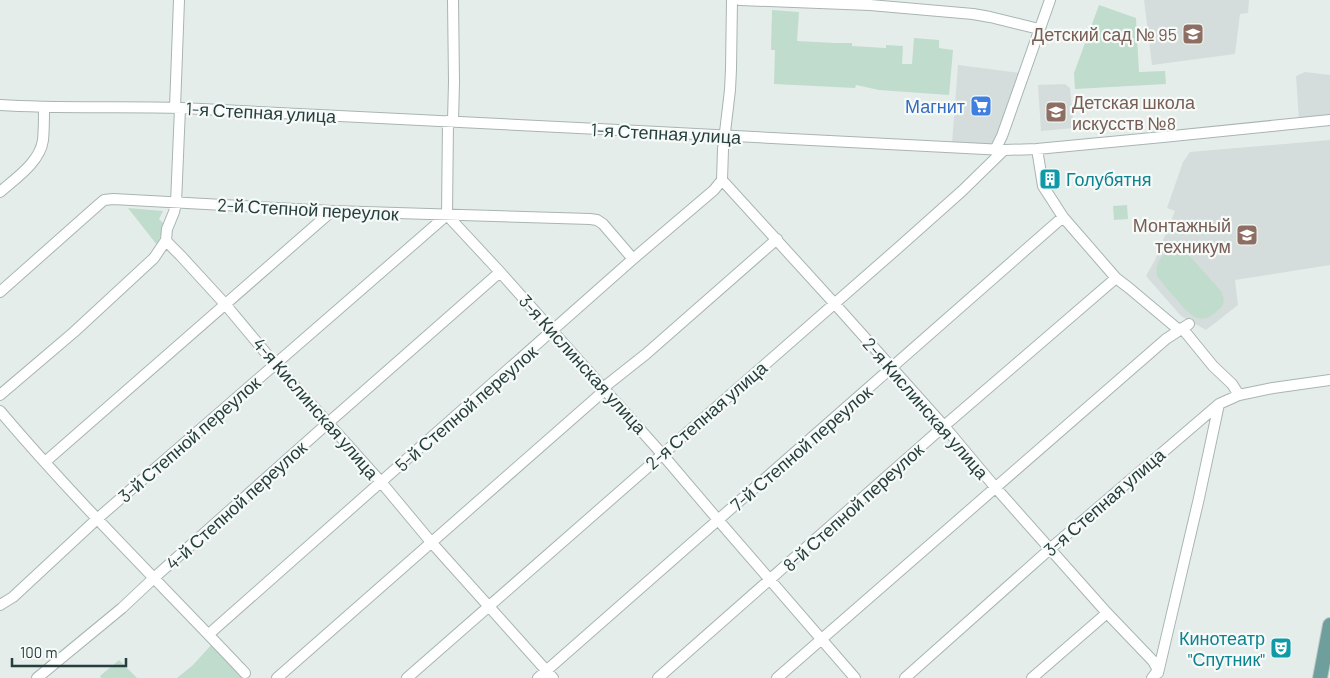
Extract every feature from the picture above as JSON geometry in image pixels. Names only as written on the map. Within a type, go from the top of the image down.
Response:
[{"type":"main road","points":[[1320,678],[1330,625]]},
{"type":"street","points":[[0,395],[74,332],[154,258],[166,240],[166,230],[176,203],[179,0]]},
{"type":"street","points":[[447,215],[450,121],[454,82],[453,0]]},
{"type":"street","points":[[722,180],[731,68],[732,0]]},
{"type":"street","points":[[740,0],[870,6],[973,14],[990,16],[1039,29]]},
{"type":"street","points":[[999,150],[1002,136],[1050,0]]},
{"type":"street","name":"1-я Степная улица","points":[[0,105],[44,108],[178,108],[999,150],[1037,149],[1330,120]]},
{"type":"street","points":[[0,192],[40,152],[43,140],[44,108]]},
{"type":"street","points":[[1037,149],[1042,186],[1063,217],[1116,278],[1183,327],[1213,366],[1232,384],[1239,395]]},
{"type":"street","name":"2-я Степная улица","points":[[407,678],[962,191],[999,150]]},
{"type":"street","name":"2-я Кислинская улица","points":[[722,180],[944,426],[995,487],[1107,613],[1152,661],[1156,675]]},
{"type":"street","name":"5-й Степной переулок","points":[[208,634],[633,259],[714,190],[722,180]]},
{"type":"street","name":"2-й Степной переулок","points":[[0,292],[104,200],[113,199],[332,211],[597,220],[603,224],[633,259]]},
{"type":"street","points":[[45,462],[332,211]]},
{"type":"street","name":"3-я Кислинская улица","points":[[447,215],[662,454],[856,678]]},
{"type":"street","name":"3-й Степной переулок","points":[[0,605],[12,597],[97,519],[447,215]]},
{"type":"street","name":"7-й Степной переулок","points":[[546,676],[1063,217]]},
{"type":"street","name":"4-я Кислинская улица","points":[[166,240],[225,304],[275,364],[381,482],[546,676]]},
{"type":"street","points":[[277,678],[604,389],[777,240]]},
{"type":"street","name":"4-й Степной переулок","points":[[37,678],[122,608],[154,577],[500,272]]},
{"type":"street","name":"8-й Степной переулок","points":[[658,678],[944,426],[1116,278]]},
{"type":"street","points":[[777,678],[1166,339],[1183,327]]},
{"type":"street","name":"3-я Степная улица","points":[[905,678],[1051,548],[1218,404],[1239,395],[1330,380]]},
{"type":"street","points":[[1156,675],[1199,498],[1218,404]]},
{"type":"street","points":[[0,411],[97,519],[245,673]]},
{"type":"street","points":[[1032,678],[1107,613]]},
{"type":"shaded area","name":"Детский сад № 95","points":[[1144,0],[1249,0],[1248,13],[1240,14],[1235,54],[1152,65]]},
{"type":"shaded area","points":[[958,65],[1020,73],[999,131],[991,144],[952,143]]},
{"type":"shaded area","points":[[1305,72],[1330,75],[1330,117],[1299,120],[1296,76]]},
{"type":"shaded area","name":"Детская школа искусств №8","points":[[1065,84],[1070,88],[1074,128],[1041,131],[1038,85]]},
{"type":"shaded area","name":"Монтажный техникум","points":[[1330,140],[1330,265],[1235,280],[1238,305],[1206,330],[1181,316],[1146,276],[1155,260],[1175,211],[1167,208],[1183,162],[1190,152]]},
{"type":"green space","points":[[1099,5],[1136,18],[1139,72],[1165,71],[1166,84],[1075,89],[1074,73]]},
{"type":"green space","points":[[772,10],[799,12],[797,41],[852,43],[852,46],[886,48],[886,45],[903,46],[902,64],[912,64],[914,38],[939,40],[939,48],[953,50],[949,95],[879,90],[856,85],[855,88],[774,84],[775,50],[771,50]]},
{"type":"green space","points":[[1127,205],[1128,219],[1114,220],[1113,206]]},
{"type":"green space","points":[[128,208],[163,211],[159,219],[165,225],[157,245]]},
{"type":"green space","points":[[1173,250],[1187,253],[1221,291],[1224,300],[1223,304],[1211,316],[1200,318],[1190,314],[1157,276],[1158,263],[1165,254]]},
{"type":"green space","points":[[212,644],[243,678],[177,678],[193,665]]},
{"type":"green space","points":[[119,660],[137,678],[101,678],[100,676]]},
{"type":"place","name":"Детский сад № 95","points":[[1193,34]]},
{"type":"place","name":"Магнит","points":[[981,106]]},
{"type":"place","name":"Детская школа искусств №8","points":[[1056,112]]},
{"type":"place","name":"Голубятня","points":[[1050,179]]},
{"type":"place","name":"Монтажный техникум","points":[[1247,235]]},
{"type":"place","name":"Кинотеатр \"Спутник\"","points":[[1281,648]]}]
